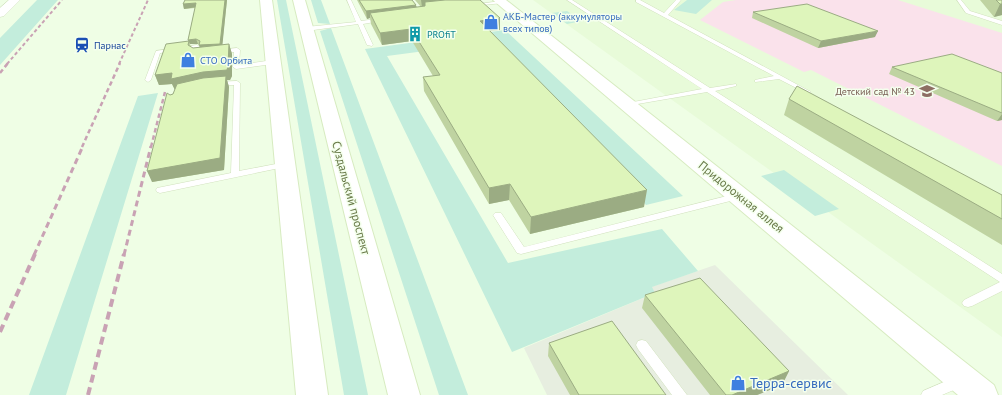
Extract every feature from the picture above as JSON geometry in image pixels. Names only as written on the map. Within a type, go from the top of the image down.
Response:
[{"type":"main road","points":[[266,0],[312,395]]},
{"type":"main road","name":"Суздальский проспект","points":[[299,0],[404,395]]},
{"type":"main road","name":"Придорожная аллея","points":[[500,1],[982,395]]},
{"type":"street","points":[[0,14],[15,0]]},
{"type":"lane","points":[[349,0],[370,45]]},
{"type":"lane","points":[[569,0],[1002,279]]},
{"type":"lane","points":[[646,0],[638,1],[814,95]]},
{"type":"lane","points":[[665,15],[679,0]]},
{"type":"lane","points":[[959,0],[968,12],[1002,23]]},
{"type":"lane","points":[[466,6],[500,1]]},
{"type":"lane","points":[[306,29],[388,20]]},
{"type":"lane","points":[[148,80],[158,52],[197,48],[196,54],[237,50],[236,67],[273,62]]},
{"type":"lane","points":[[757,81],[780,77]]},
{"type":"lane","points":[[211,85],[236,83],[235,174]]},
{"type":"lane","points":[[628,105],[734,85]]},
{"type":"lane","points":[[160,190],[286,164]]},
{"type":"lane","points":[[498,215],[521,251],[740,196]]},
{"type":"lane","points":[[968,303],[1002,286]]},
{"type":"lane","points":[[642,345],[680,395]]},
{"type":"lane","points":[[928,395],[963,380]]},
{"type":"shaded area","points":[[37,0],[58,0],[0,65],[0,38]]},
{"type":"shaded area","points":[[277,0],[286,0],[368,395],[344,395]]},
{"type":"shaded area","points":[[311,0],[321,0],[330,24],[318,23]]},
{"type":"shaded area","points":[[533,0],[1002,0],[1002,337]]},
{"type":"shaded area","points":[[687,0],[712,0],[696,14],[674,10]]},
{"type":"shaded area","name":"Детский сад № 43","points":[[736,0],[898,0],[1002,33],[1002,166],[811,70],[804,72],[700,20],[723,2]]},
{"type":"shaded area","points":[[567,11],[582,21],[567,24],[552,13]]},
{"type":"shaded area","points":[[331,28],[468,395],[439,395],[320,31]]},
{"type":"shaded area","points":[[505,30],[683,196],[646,205],[493,42],[387,56],[508,263],[662,229],[698,271],[652,287],[655,293],[512,352],[365,49]]},
{"type":"shaded area","points":[[158,93],[66,395],[29,395],[138,96]]},
{"type":"shaded area","points":[[784,170],[839,209],[815,216],[761,176]]},
{"type":"shaded area","points":[[715,265],[848,395],[547,395],[524,348],[655,293],[651,287]]},
{"type":"building","points":[[185,0],[225,0],[220,44],[199,45],[200,41],[196,39],[188,40],[196,3],[183,4]]},
{"type":"building","points":[[359,0],[412,0],[416,5],[366,11]]},
{"type":"building","points":[[445,0],[480,0],[500,18],[480,21],[647,190],[531,217],[510,184],[489,188],[423,77],[440,75],[411,29],[380,33],[370,13],[425,6],[425,2]]},
{"type":"building","points":[[996,0],[1002,0],[1002,4],[1000,4]]},
{"type":"building","points":[[807,4],[878,31],[821,41],[753,12]]},
{"type":"building","points":[[189,41],[188,45],[193,48],[229,44],[227,70],[203,72],[171,79],[172,73],[155,75],[166,44]]},
{"type":"building","points":[[952,54],[1002,73],[1002,113],[892,67]]},
{"type":"building","points":[[226,76],[220,158],[147,171],[167,93],[170,95],[173,94],[177,84],[203,78]]},
{"type":"building","points":[[797,86],[1002,195],[1002,219],[789,99]]},
{"type":"building","points":[[700,278],[789,371],[732,395],[726,395],[645,295]]},
{"type":"building","points":[[612,321],[666,395],[579,395],[549,343]]},
{"type":"railway","points":[[7,64],[62,0]]},
{"type":"railway","points":[[119,64],[148,0]]},
{"type":"railway","points":[[0,73],[8,63]]},
{"type":"railway","points":[[82,147],[120,63]]},
{"type":"railway","points":[[151,147],[165,92]]},
{"type":"railway","points":[[34,255],[83,146]]},
{"type":"railway","points":[[124,255],[151,146]]},
{"type":"railway","points":[[0,332],[35,254]]},
{"type":"railway","points":[[88,395],[124,254]]},
{"type":"place","name":"АКБ-Мастер (аккумуляторы всех типов)","points":[[491,22]]},
{"type":"place","name":"PROfiT","points":[[415,34]]},
{"type":"place","name":"Парнас","points":[[82,45]]},
{"type":"place","name":"СТО Орбита","points":[[188,60]]},
{"type":"place","name":"Детский сад № 43","points":[[927,91]]},
{"type":"place","name":"Терра-сервис","points":[[738,383]]}]
